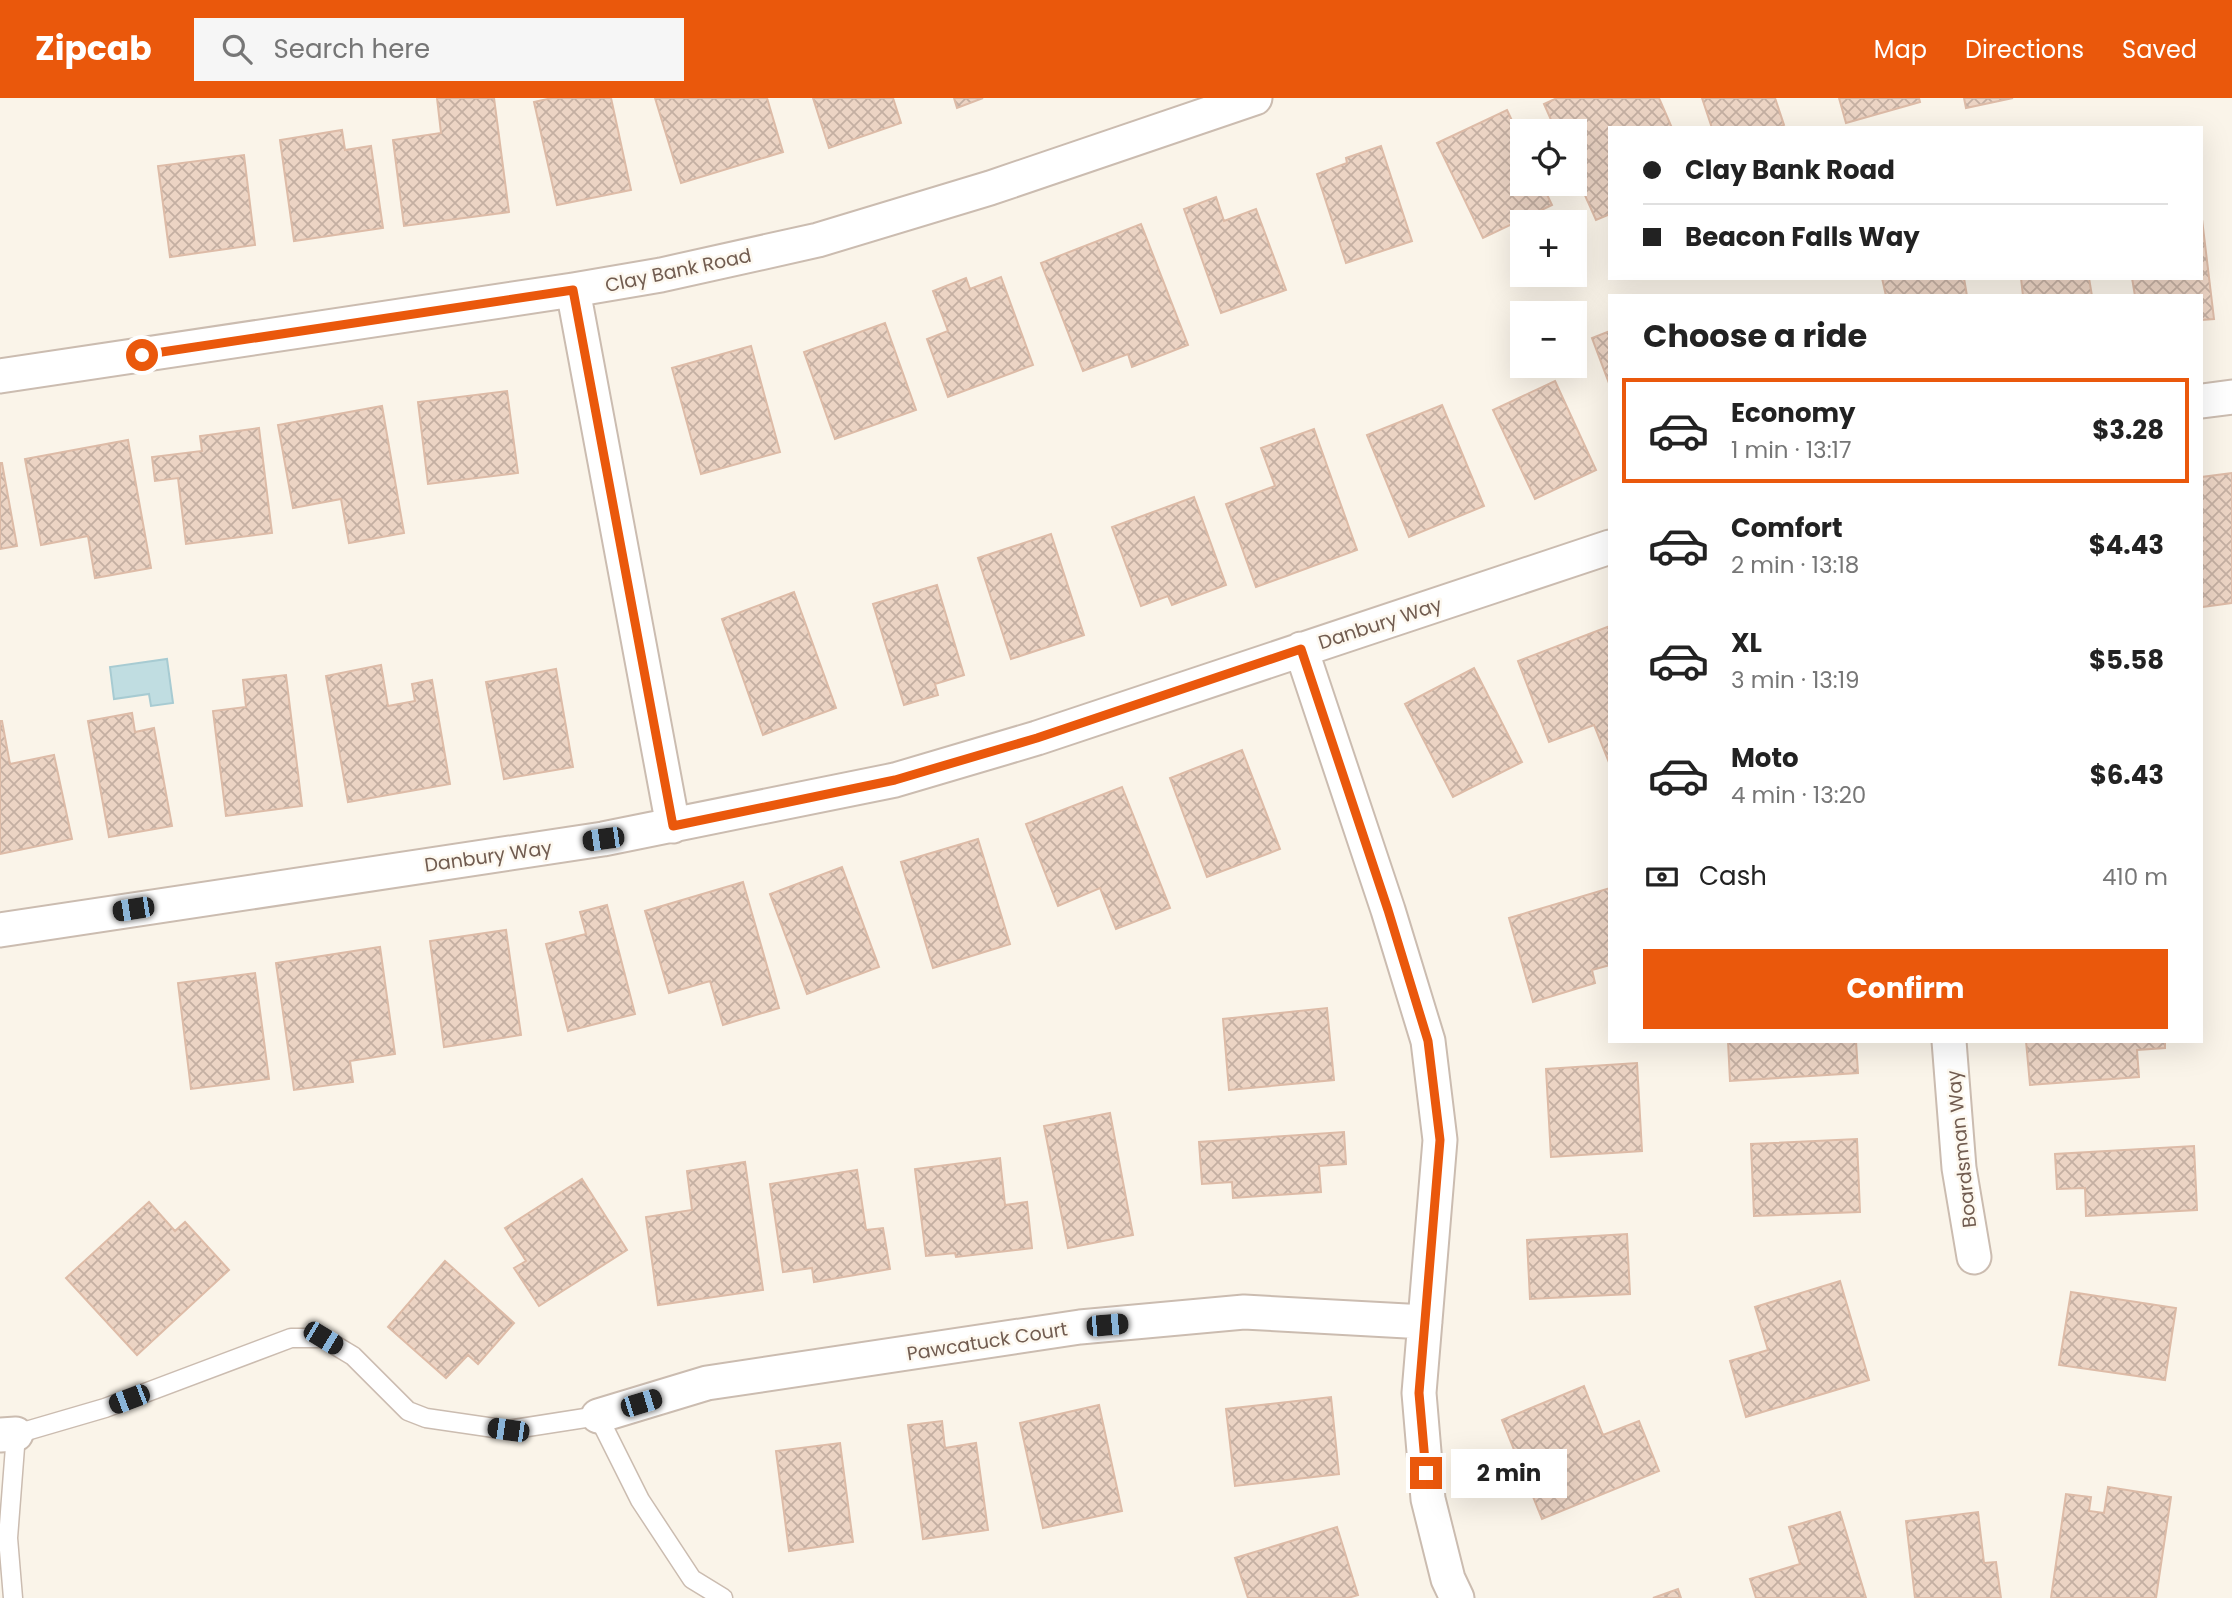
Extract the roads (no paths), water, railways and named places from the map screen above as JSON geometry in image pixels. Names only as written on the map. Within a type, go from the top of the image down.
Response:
[{"type":"street","name":"Clay Bank Road","points":[[0,376],[661,275],[818,240],[990,188],[1255,98]]},
{"type":"street","points":[[573,290],[673,826]]},
{"type":"street","points":[[2203,401],[2232,397]]},
{"type":"street","name":"Danbury Way","points":[[0,930],[603,839],[895,780],[1037,738],[1608,548]]},
{"type":"street","points":[[1301,649],[1388,910],[1428,1041],[1440,1140],[1419,1393],[1428,1499],[1448,1579],[1457,1598]]},
{"type":"street","name":"Boardsman Way","points":[[1950,1043],[1959,1168],[1974,1257]]},
{"type":"street","name":"Pawcatuck Court","points":[[598,1416],[707,1383],[1080,1327],[1244,1312],[1425,1322]]},
{"type":"lane","points":[[13,1598],[8,1538],[8,1435],[105,1408],[291,1338],[323,1338],[353,1356],[408,1411],[426,1418],[508,1430],[598,1416],[640,1500],[692,1579],[723,1598]]},
{"type":"water","points":[[167,659],[173,703],[151,706],[149,694],[114,699],[110,667]]}]
